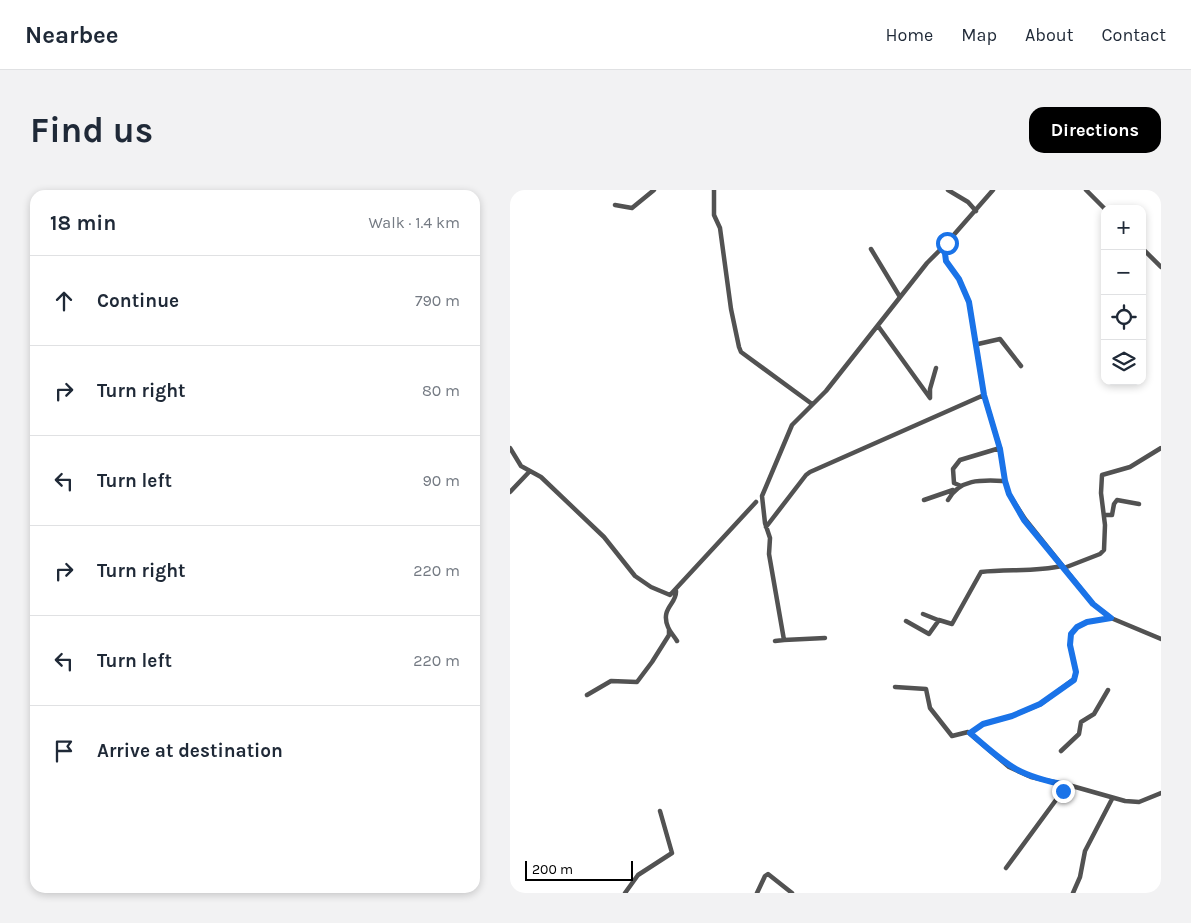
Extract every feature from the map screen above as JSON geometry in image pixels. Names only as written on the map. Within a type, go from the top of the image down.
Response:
[{"type":"street","points":[[615,205],[632,208],[654,190]]},
{"type":"street","points":[[714,190],[714,216],[720,228],[731,309],[741,352],[812,404]]},
{"type":"street","points":[[948,190],[968,202],[976,211]]},
{"type":"street","points":[[784,640],[769,554],[770,538],[766,526],[762,496],[792,425],[826,391],[927,263],[993,190]]},
{"type":"street","points":[[1086,190],[1101,205]]},
{"type":"street","points":[[944,246],[946,261],[959,279],[969,302],[978,344],[984,395],[1000,448],[1009,494],[1024,520],[1093,604],[1111,618],[1161,639]]},
{"type":"street","points":[[871,248],[900,297]]},
{"type":"street","points":[[1144,250],[1161,267]]},
{"type":"street","points":[[878,326],[930,398],[930,389],[936,368]]},
{"type":"street","points":[[978,344],[1000,339],[1021,366]]},
{"type":"street","points":[[766,526],[810,472],[984,395]]},
{"type":"street","points":[[510,448],[521,466],[541,477],[604,537],[635,576],[651,587],[670,595],[756,502]]},
{"type":"street","points":[[961,486],[954,483],[953,469],[960,460],[1000,448]]},
{"type":"street","points":[[923,614],[951,625],[954,623],[981,572],[1045,570],[1063,567],[1103,553],[1102,475],[1130,467],[1161,448]]},
{"type":"street","points":[[510,492],[530,471]]},
{"type":"street","points":[[924,500],[978,480],[1005,481]]},
{"type":"street","points":[[948,500],[953,490]]},
{"type":"street","points":[[1104,515],[1112,515],[1114,504],[1117,500],[1139,504]]},
{"type":"street","points":[[587,695],[611,681],[637,682],[669,635],[666,612],[676,596],[677,591],[675,591]]},
{"type":"street","points":[[970,733],[983,724],[1012,716],[1040,704],[1074,680],[1076,672],[1070,645],[1071,634],[1077,627],[1087,622],[1111,618]]},
{"type":"street","points":[[906,621],[929,634],[938,620]]},
{"type":"street","points":[[669,630],[677,641]]},
{"type":"street","points":[[775,641],[825,638]]},
{"type":"street","points":[[895,687],[926,689],[930,708],[946,731],[952,736],[957,736],[964,732],[970,733],[1009,767],[1031,777],[1067,785],[1112,799],[1139,802],[1161,793]]},
{"type":"street","points":[[1061,751],[1079,734],[1081,722],[1094,714],[1108,690]]},
{"type":"street","points":[[1006,868],[1067,785]]},
{"type":"street","points":[[1073,893],[1080,877],[1085,852],[1112,799]]},
{"type":"street","points":[[625,893],[638,875],[672,853],[660,811]]},
{"type":"street","points":[[757,893],[765,876],[768,874],[792,893]]},
{"type":"route","points":[[947,243],[944,246],[946,261],[959,279],[969,302],[978,344],[984,395],[1000,449],[1009,494],[1024,520],[1093,604],[1111,618],[1087,622],[1077,627],[1071,634],[1070,645],[1076,672],[1074,680],[1055,694],[1048,696],[1040,704],[1012,716],[998,718],[983,724],[970,733],[986,750],[1009,767],[1031,777],[1067,785],[1063,791]]}]
